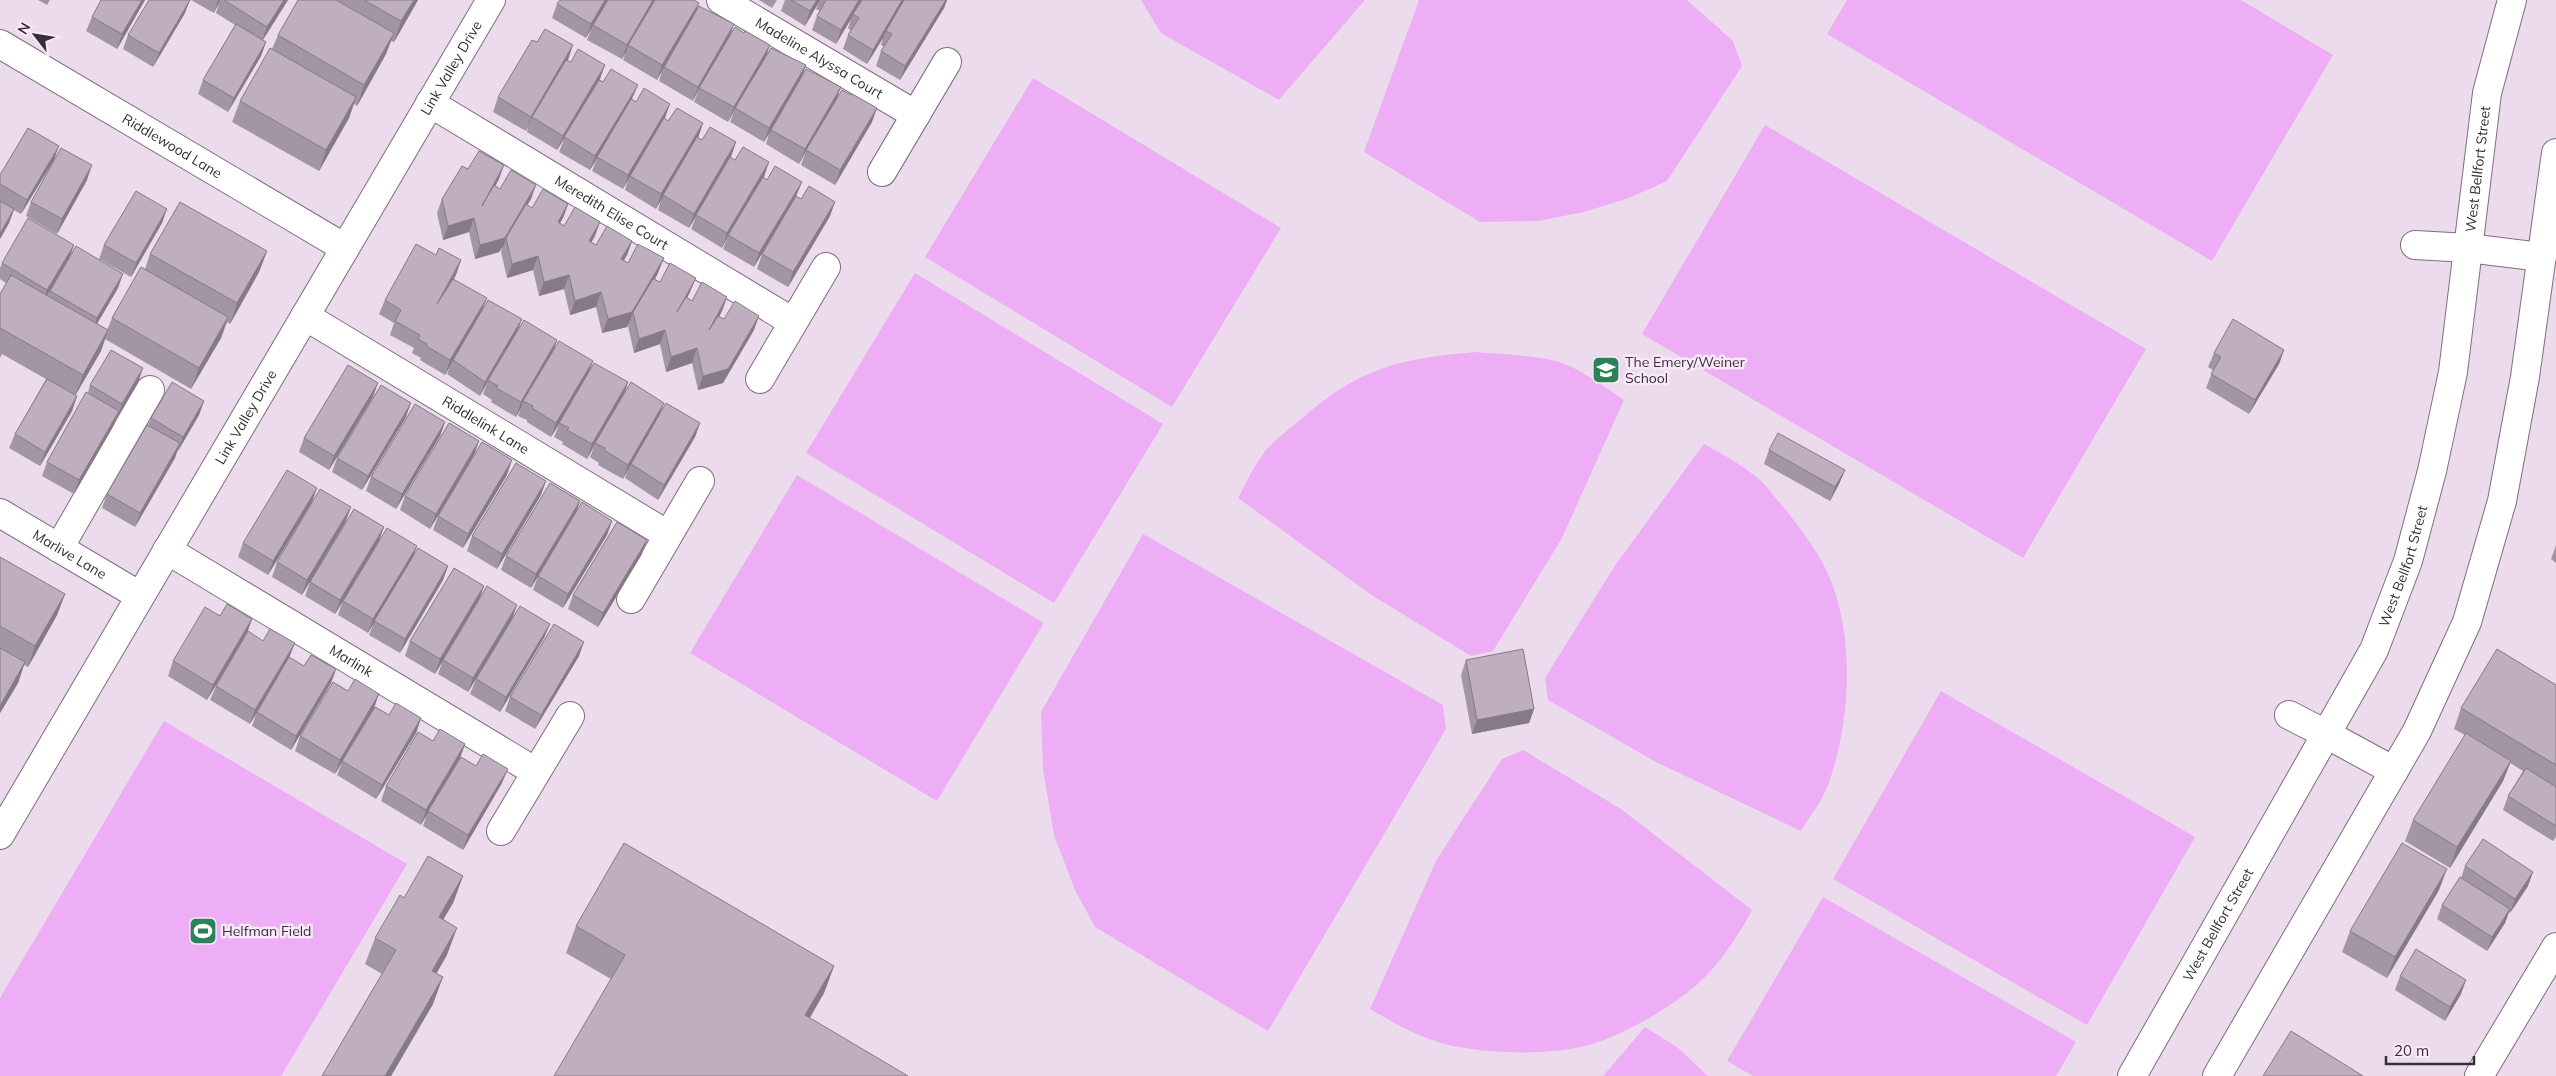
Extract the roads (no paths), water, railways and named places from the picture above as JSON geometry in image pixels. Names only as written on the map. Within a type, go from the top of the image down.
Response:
[{"type":"main road","name":"Link Valley Drive","points":[[0,835],[491,0]]},
{"type":"main road","name":"Madeline Alyssa Court","points":[[721,0],[916,115]]},
{"type":"main road","name":"West Bellfort Street","points":[[2132,1076],[2328,735],[2374,650],[2408,560],[2432,471],[2452,372],[2487,93],[2512,0]]},
{"type":"main road","name":"Riddlewood Lane","points":[[0,44],[345,248]]},
{"type":"main road","points":[[882,172],[947,62]]},
{"type":"main road","name":"Meredith Elise Court","points":[[430,103],[793,322]]},
{"type":"main road","points":[[2217,1076],[2417,731],[2467,622],[2499,510],[2549,258],[2556,153]]},
{"type":"main road","points":[[2415,245],[2468,248],[2549,258]]},
{"type":"main road","points":[[760,380],[826,267]]},
{"type":"main road","name":"Riddlelink Lane","points":[[305,316],[668,535]]},
{"type":"main road","points":[[59,548],[150,390]]},
{"type":"main road","points":[[631,598],[700,481]]},
{"type":"main road","name":"Marlive Lane","points":[[0,513],[140,596]]},
{"type":"main road","name":"Marlink","points":[[167,550],[536,772]]},
{"type":"main road","points":[[2289,715],[2394,771]]},
{"type":"main road","points":[[501,831],[570,716]]},
{"type":"main road","points":[[2479,1076],[2556,947]]},
{"type":"place","name":"The Emery/Weiner School","points":[[1606,370]]},
{"type":"place","name":"Helfman Field","points":[[203,931]]}]
